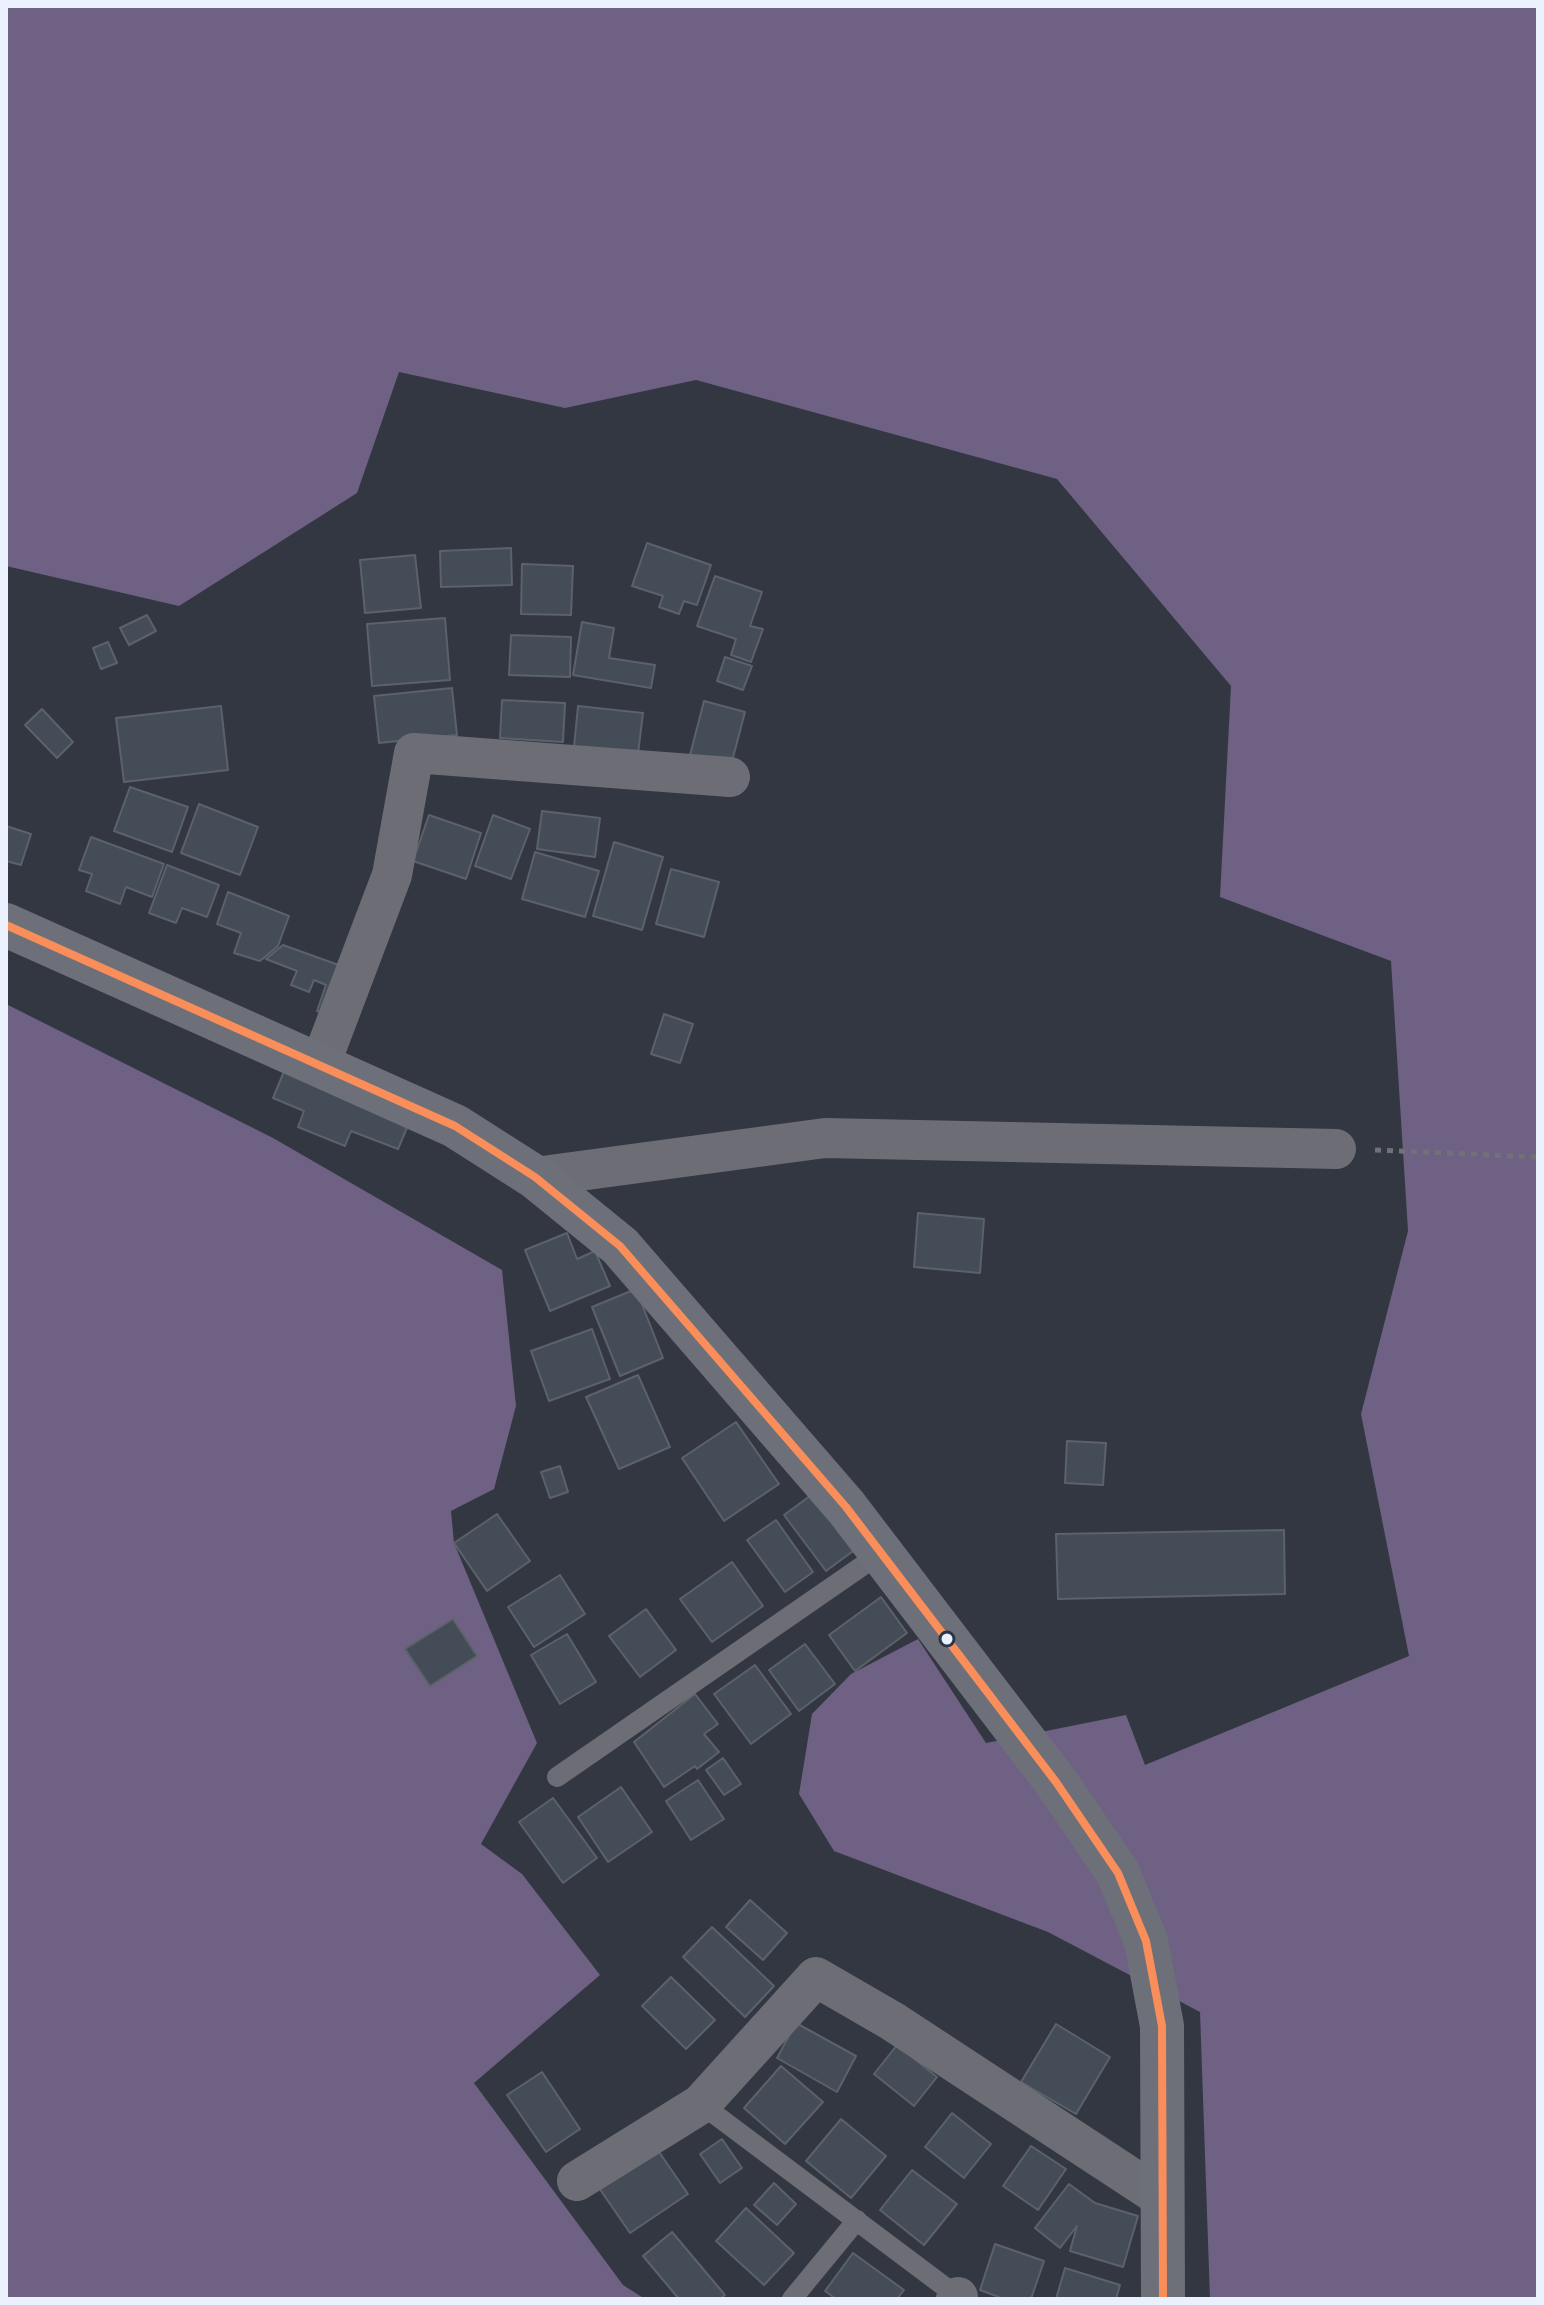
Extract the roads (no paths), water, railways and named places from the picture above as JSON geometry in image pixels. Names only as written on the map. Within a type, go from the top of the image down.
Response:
[{"type":"street","points":[[320,1065],[392,875],[414,753],[730,777]]},
{"type":"street","points":[[6,925],[455,1126],[535,1177],[620,1246],[846,1507],[1056,1782],[1118,1873],[1146,1941],[1162,2026],[1163,2299]]},
{"type":"street","points":[[535,1177],[825,1138],[1336,1149]]},
{"type":"street","points":[[577,2181],[701,2104],[816,1977],[892,2021],[1162,2198]]},
{"type":"lane","points":[[557,1777],[881,1553]]},
{"type":"lane","points":[[701,2104],[958,2298]]},
{"type":"lane","points":[[792,2299],[857,2220]]}]
